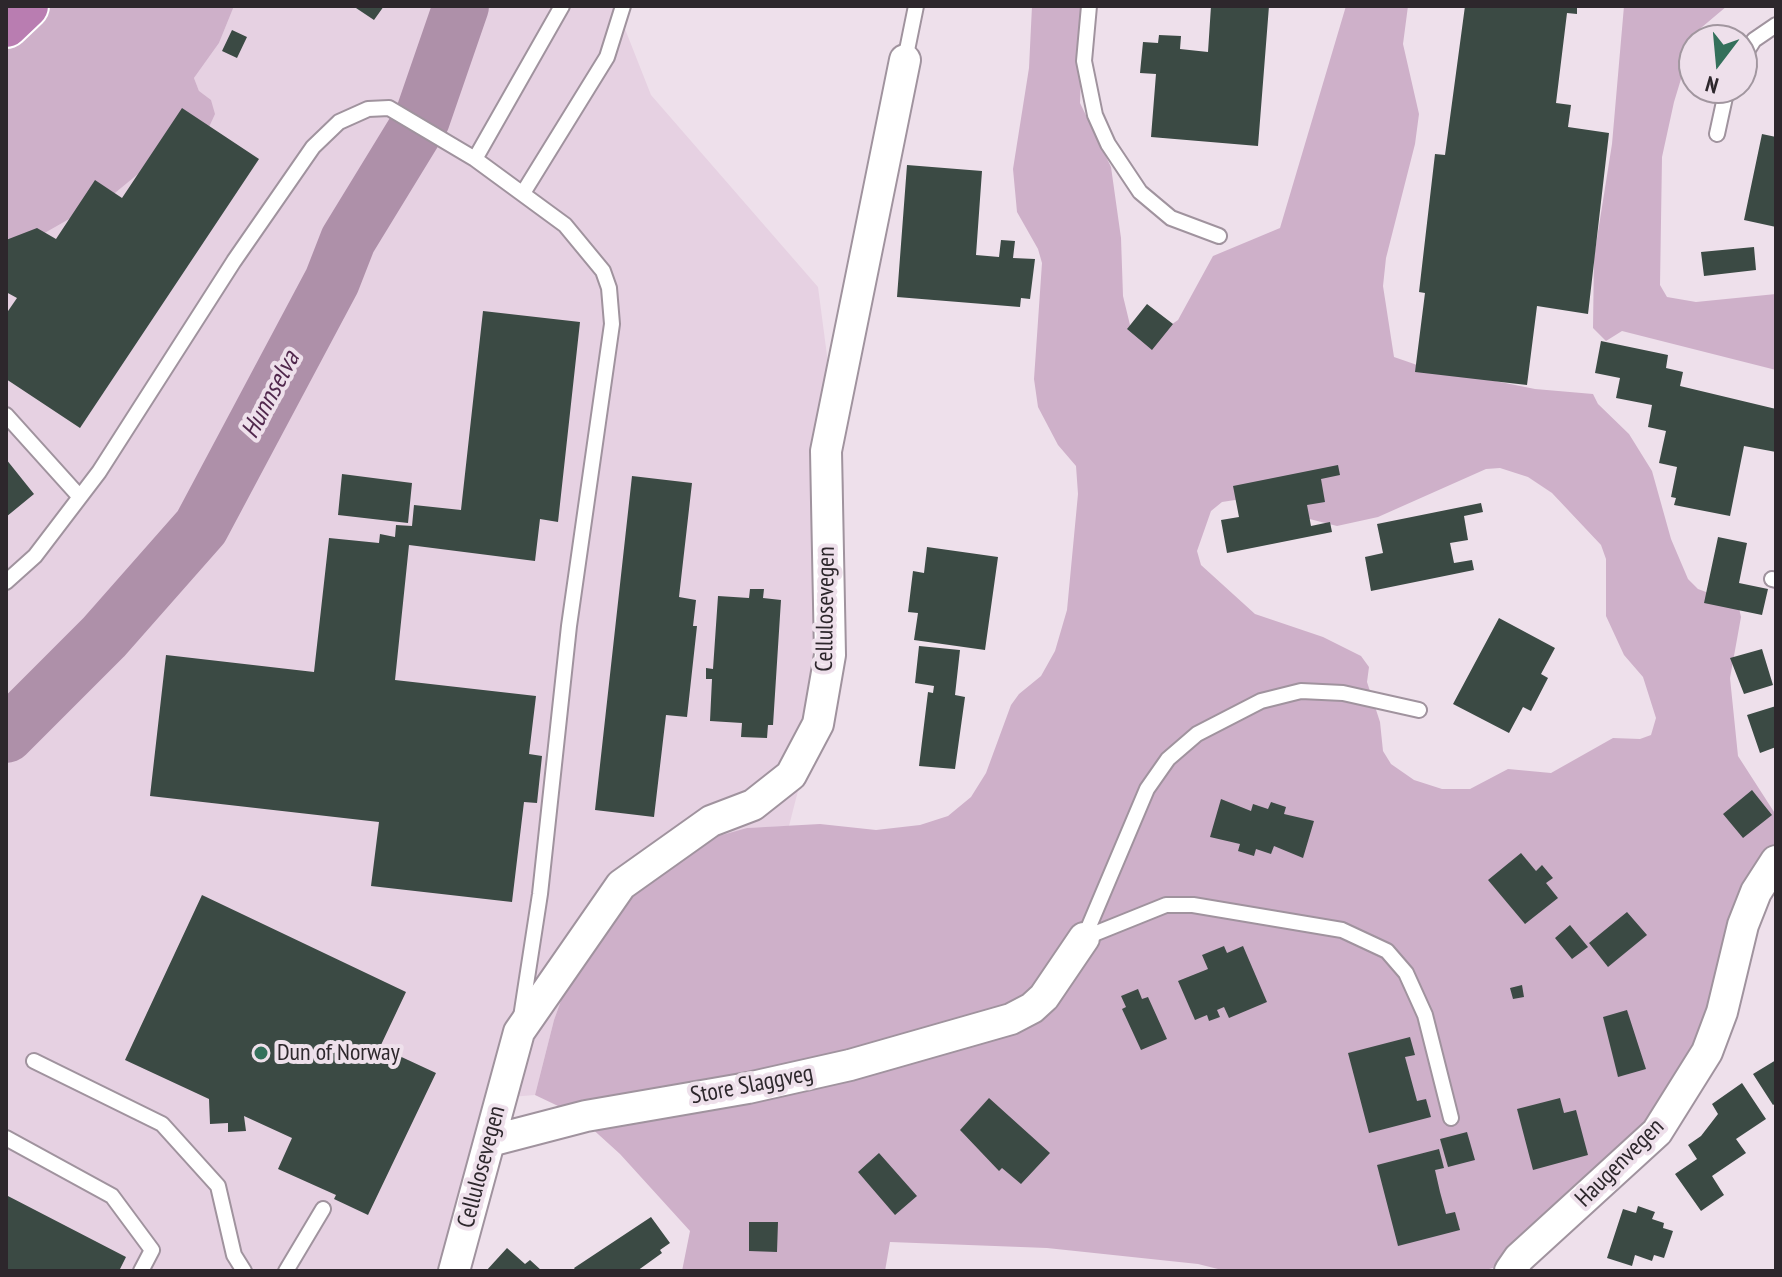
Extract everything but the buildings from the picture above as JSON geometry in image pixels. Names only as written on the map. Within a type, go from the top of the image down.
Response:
[{"type":"highway","points":[[6,25],[26,6]]},
{"type":"street","name":"Cellulosevegen","points":[[454,1271],[519,1032],[621,885],[711,821],[753,805],[791,775],[818,724],[830,655],[826,451],[905,60]]},
{"type":"street","name":"Haugenvegen","points":[[1510,1271],[1519,1258],[1657,1132],[1707,1052],[1722,1012],[1743,925],[1756,892],[1776,861]]},
{"type":"street","name":"Store Slaggveg","points":[[490,1141],[586,1116],[748,1088],[850,1065],[1011,1019],[1032,1008],[1044,997],[1084,938]]},
{"type":"lane","points":[[475,159],[562,6]]},
{"type":"lane","points":[[523,193],[607,57],[623,6]]},
{"type":"lane","name":"Cellulosevegen","points":[[905,60],[916,6]]},
{"type":"lane","points":[[1089,6],[1084,61],[1095,115],[1108,144],[1140,192],[1171,218],[1219,236]]},
{"type":"lane","points":[[1758,37],[1776,25]]},
{"type":"lane","points":[[1717,134],[1724,104]]},
{"type":"lane","points":[[6,582],[35,556],[141,410],[234,261],[313,147],[352,114],[389,108],[433,133],[523,193],[589,250],[609,288],[612,324],[569,626],[540,894],[519,1032]]},
{"type":"lane","points":[[6,415],[79,496]]},
{"type":"lane","points":[[1084,938],[1147,789],[1168,759],[1197,734],[1261,701],[1301,691],[1343,693],[1419,710]]},
{"type":"lane","points":[[1084,938],[1152,910],[1193,905],[1342,930],[1387,951],[1406,973],[1425,1015],[1451,1118]]},
{"type":"lane","points":[[34,1061],[162,1124],[218,1186],[234,1255],[244,1271]]},
{"type":"lane","points":[[6,1138],[112,1196],[152,1250],[141,1271]]},
{"type":"lane","points":[[286,1271],[323,1209]]},
{"type":"shaded area","points":[[6,6],[234,6],[219,43],[194,78],[199,91],[211,100],[215,114],[209,127],[149,165],[115,193],[6,255]]},
{"type":"shaded area","points":[[234,6],[625,6],[625,29],[651,95],[818,287],[844,485],[821,701],[789,826],[747,828],[578,953],[554,1020],[535,1095],[511,1097],[467,1271],[6,1271],[6,255],[115,193],[149,165],[199,91],[194,78],[219,43]]},
{"type":"shaded area","points":[[1032,6],[1093,6],[1081,74],[1080,103],[1111,167],[1121,238],[1123,296],[1130,325],[1141,334],[1155,336],[1178,320],[1213,256],[1280,228],[1346,6],[1408,6],[1403,44],[1419,114],[1415,144],[1386,258],[1383,286],[1394,357],[1420,366],[1535,389],[1593,394],[1598,404],[1629,434],[1652,471],[1671,539],[1688,579],[1698,589],[1738,604],[1741,617],[1730,678],[1738,756],[1776,815],[1776,855],[1710,1060],[1528,1259],[1481,1271],[1226,1271],[1198,1264],[1047,1248],[890,1242],[885,1271],[682,1271],[690,1231],[620,1154],[577,1115],[535,1095],[554,1020],[578,953],[676,848],[747,828],[820,824],[876,830],[920,825],[948,816],[971,797],[986,773],[1011,705],[1041,676],[1055,651],[1067,610],[1078,494],[1076,466],[1058,445],[1038,407],[1034,379],[1042,263],[1038,249],[1017,212],[1013,169],[1029,68]],"holes":[[[1500,468],[1528,477],[1552,493],[1601,545],[1606,559],[1606,616],[1624,655],[1643,677],[1656,718],[1651,735],[1640,739],[1613,738],[1551,773],[1508,769],[1470,789],[1442,789],[1414,780],[1391,764],[1383,751],[1380,722],[1367,682],[1369,667],[1361,656],[1323,637],[1255,614],[1201,565],[1197,551],[1211,511],[1222,502],[1235,500],[1337,526],[1378,517],[1486,469]]]},
{"type":"shaded area","points":[[1624,6],[1727,6],[1706,24],[1678,24],[1678,89],[1662,157],[1660,285],[1667,297],[1696,302],[1776,294],[1776,370],[1622,331],[1606,341],[1593,328],[1594,257],[1612,144]]},
{"type":"waterway","name":"Hunnselva","points":[[6,735],[104,637],[201,527],[332,281],[348,240],[422,119],[461,6]]},
{"type":"place","name":"Dun of Norway","points":[[261,1053]]}]
